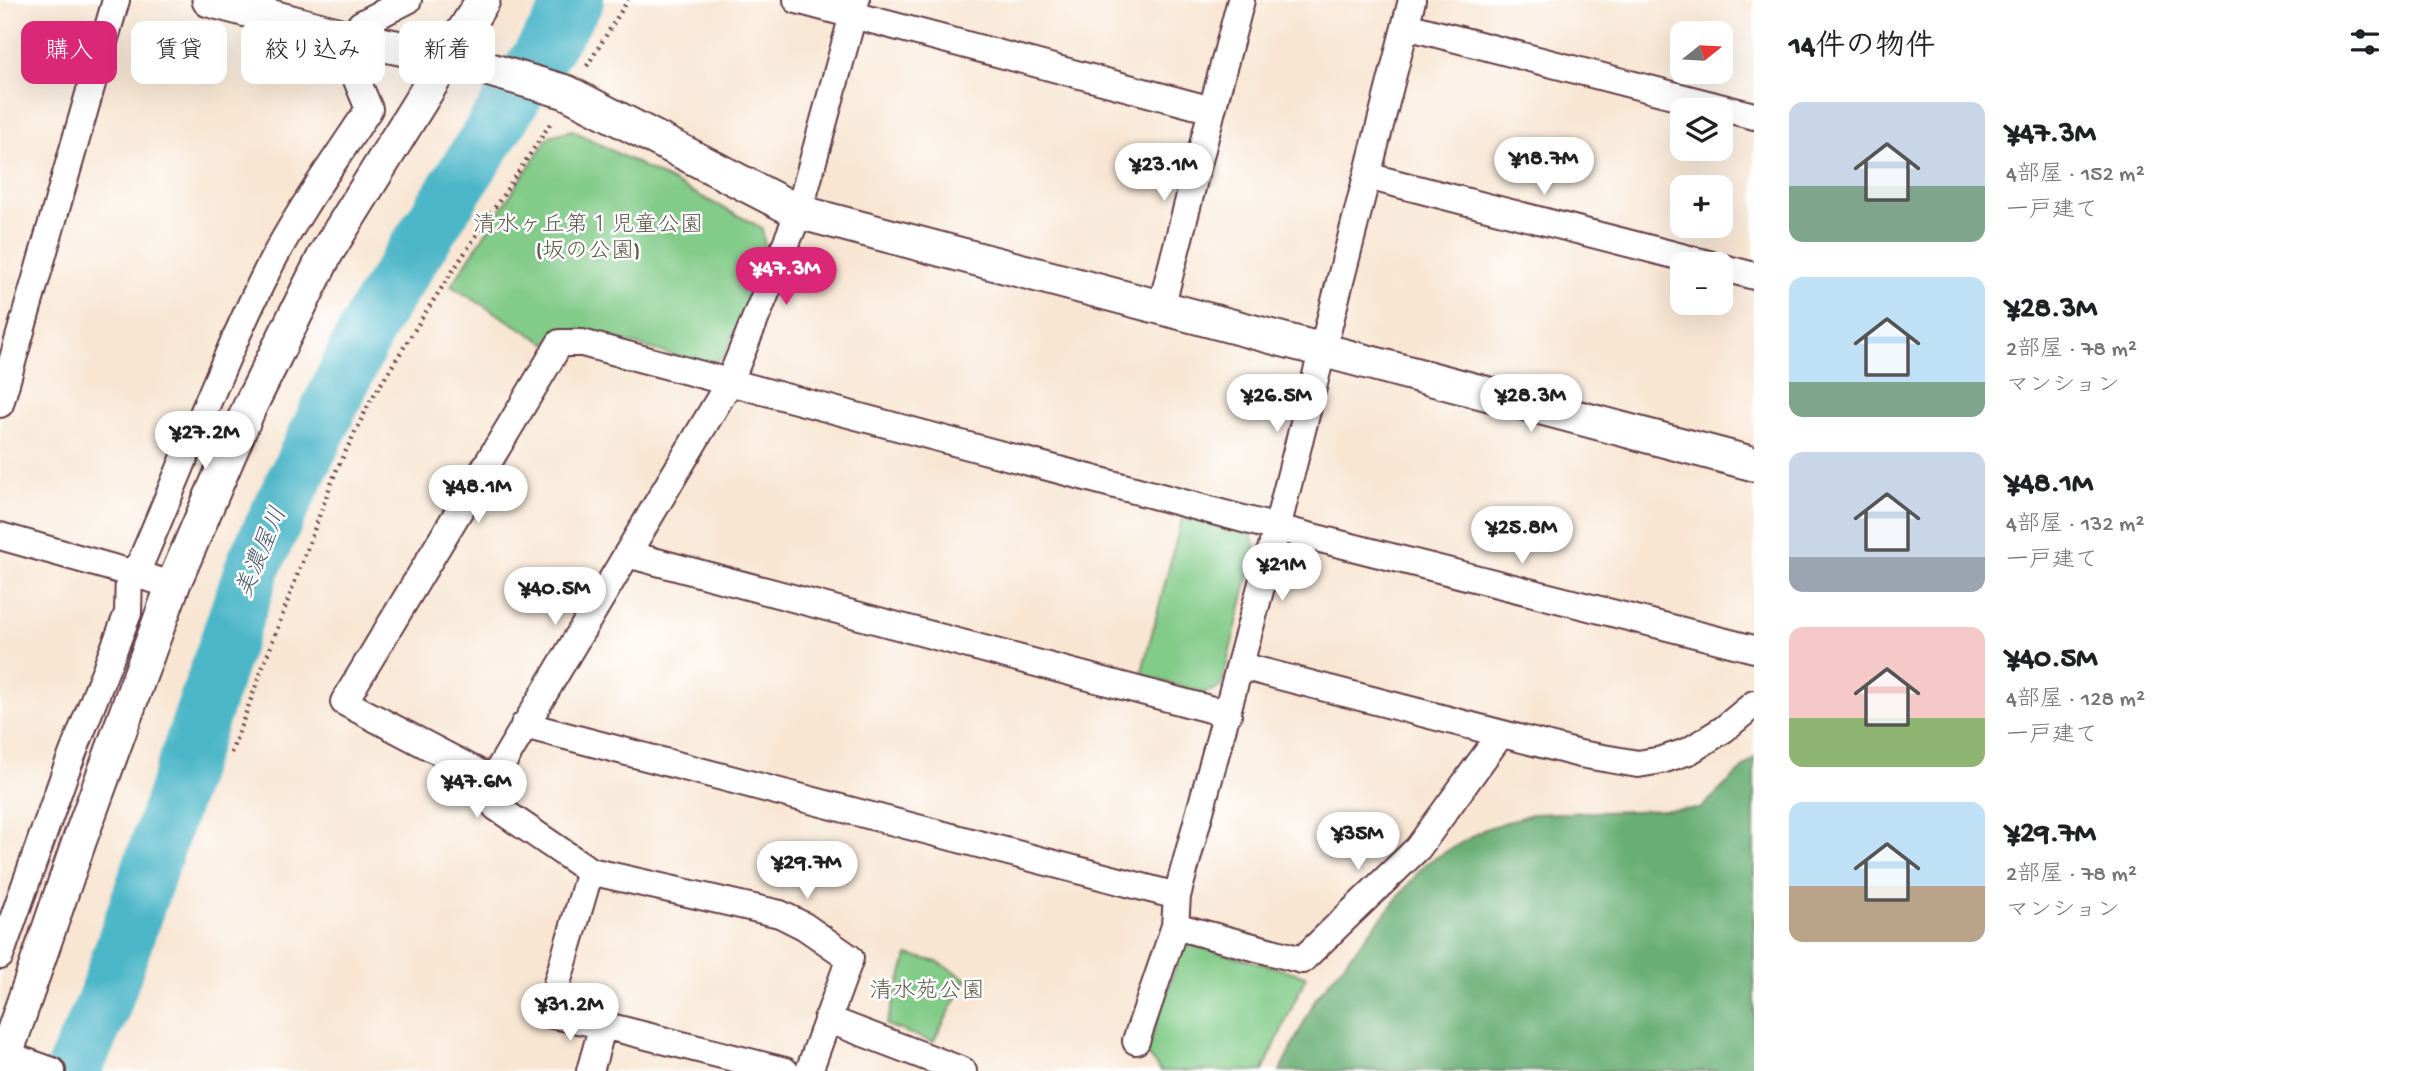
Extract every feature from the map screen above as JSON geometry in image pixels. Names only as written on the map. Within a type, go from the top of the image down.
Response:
[{"type":"street","points":[[0,404],[116,0]]},
{"type":"street","points":[[209,0],[287,21]]},
{"type":"street","points":[[367,21],[408,0]]},
{"type":"street","points":[[471,21],[484,0]]},
{"type":"street","points":[[797,0],[855,8],[1212,110]]},
{"type":"street","points":[[1161,308],[1241,0]]},
{"type":"street","points":[[1136,1041],[1175,926],[1177,896],[1278,528],[1412,0]]},
{"type":"street","points":[[808,1071],[850,958],[804,926],[780,914],[590,871],[496,807],[486,791],[729,383],[799,212],[855,8]]},
{"type":"street","points":[[1406,26],[1754,116]]},
{"type":"street","points":[[495,72],[568,93],[799,212],[1754,464]]},
{"type":"street","points":[[0,956],[65,773],[128,613],[129,573],[140,564],[218,379],[267,272],[285,239],[369,108],[359,84]]},
{"type":"street","points":[[52,1071],[7,1063],[80,839],[173,585],[250,406],[326,255],[433,84]]},
{"type":"street","points":[[1367,176],[1670,254]]},
{"type":"street","points":[[1733,270],[1754,276]]},
{"type":"street","points":[[493,780],[344,702],[560,343],[582,343],[1278,528],[1754,649]]},
{"type":"street","points":[[0,536],[173,585]]},
{"type":"street","points":[[627,554],[1228,713]]},
{"type":"street","points":[[1241,666],[1580,754],[1638,764],[1689,751],[1724,729],[1754,704]]},
{"type":"street","points":[[524,725],[1177,896]]},
{"type":"street","points":[[1175,926],[1302,960],[1418,848],[1501,734]]},
{"type":"street","points":[[590,871],[548,1014],[785,1071]]},
{"type":"street","points":[[827,1019],[963,1071]]},
{"type":"street","points":[[590,1071],[603,1026]]},
{"type":"path","points":[[231,753],[337,471],[371,400],[628,0]]},
{"type":"green space","name":"清水ヶ丘第１児童公園 (坂の公園)","points":[[572,130],[762,228],[766,255],[725,355],[709,365],[580,329],[575,333],[558,328],[547,344],[451,286],[549,136]]},
{"type":"green space","points":[[1182,518],[1250,534],[1256,546],[1221,687],[1204,693],[1141,675]]},
{"type":"green space","points":[[1754,758],[1754,1071],[1280,1071],[1316,998],[1425,864],[1485,829],[1532,814],[1700,809]]},
{"type":"green space","points":[[1190,944],[1306,976],[1263,1071],[1161,1071],[1146,1054],[1181,950]]},
{"type":"green space","name":"清水苑公園","points":[[908,955],[938,962],[967,979],[933,1042],[886,1025]]},
{"type":"waterway","name":"美濃屋川","points":[[73,1071],[102,1008],[254,564],[373,317],[576,0]]}]
